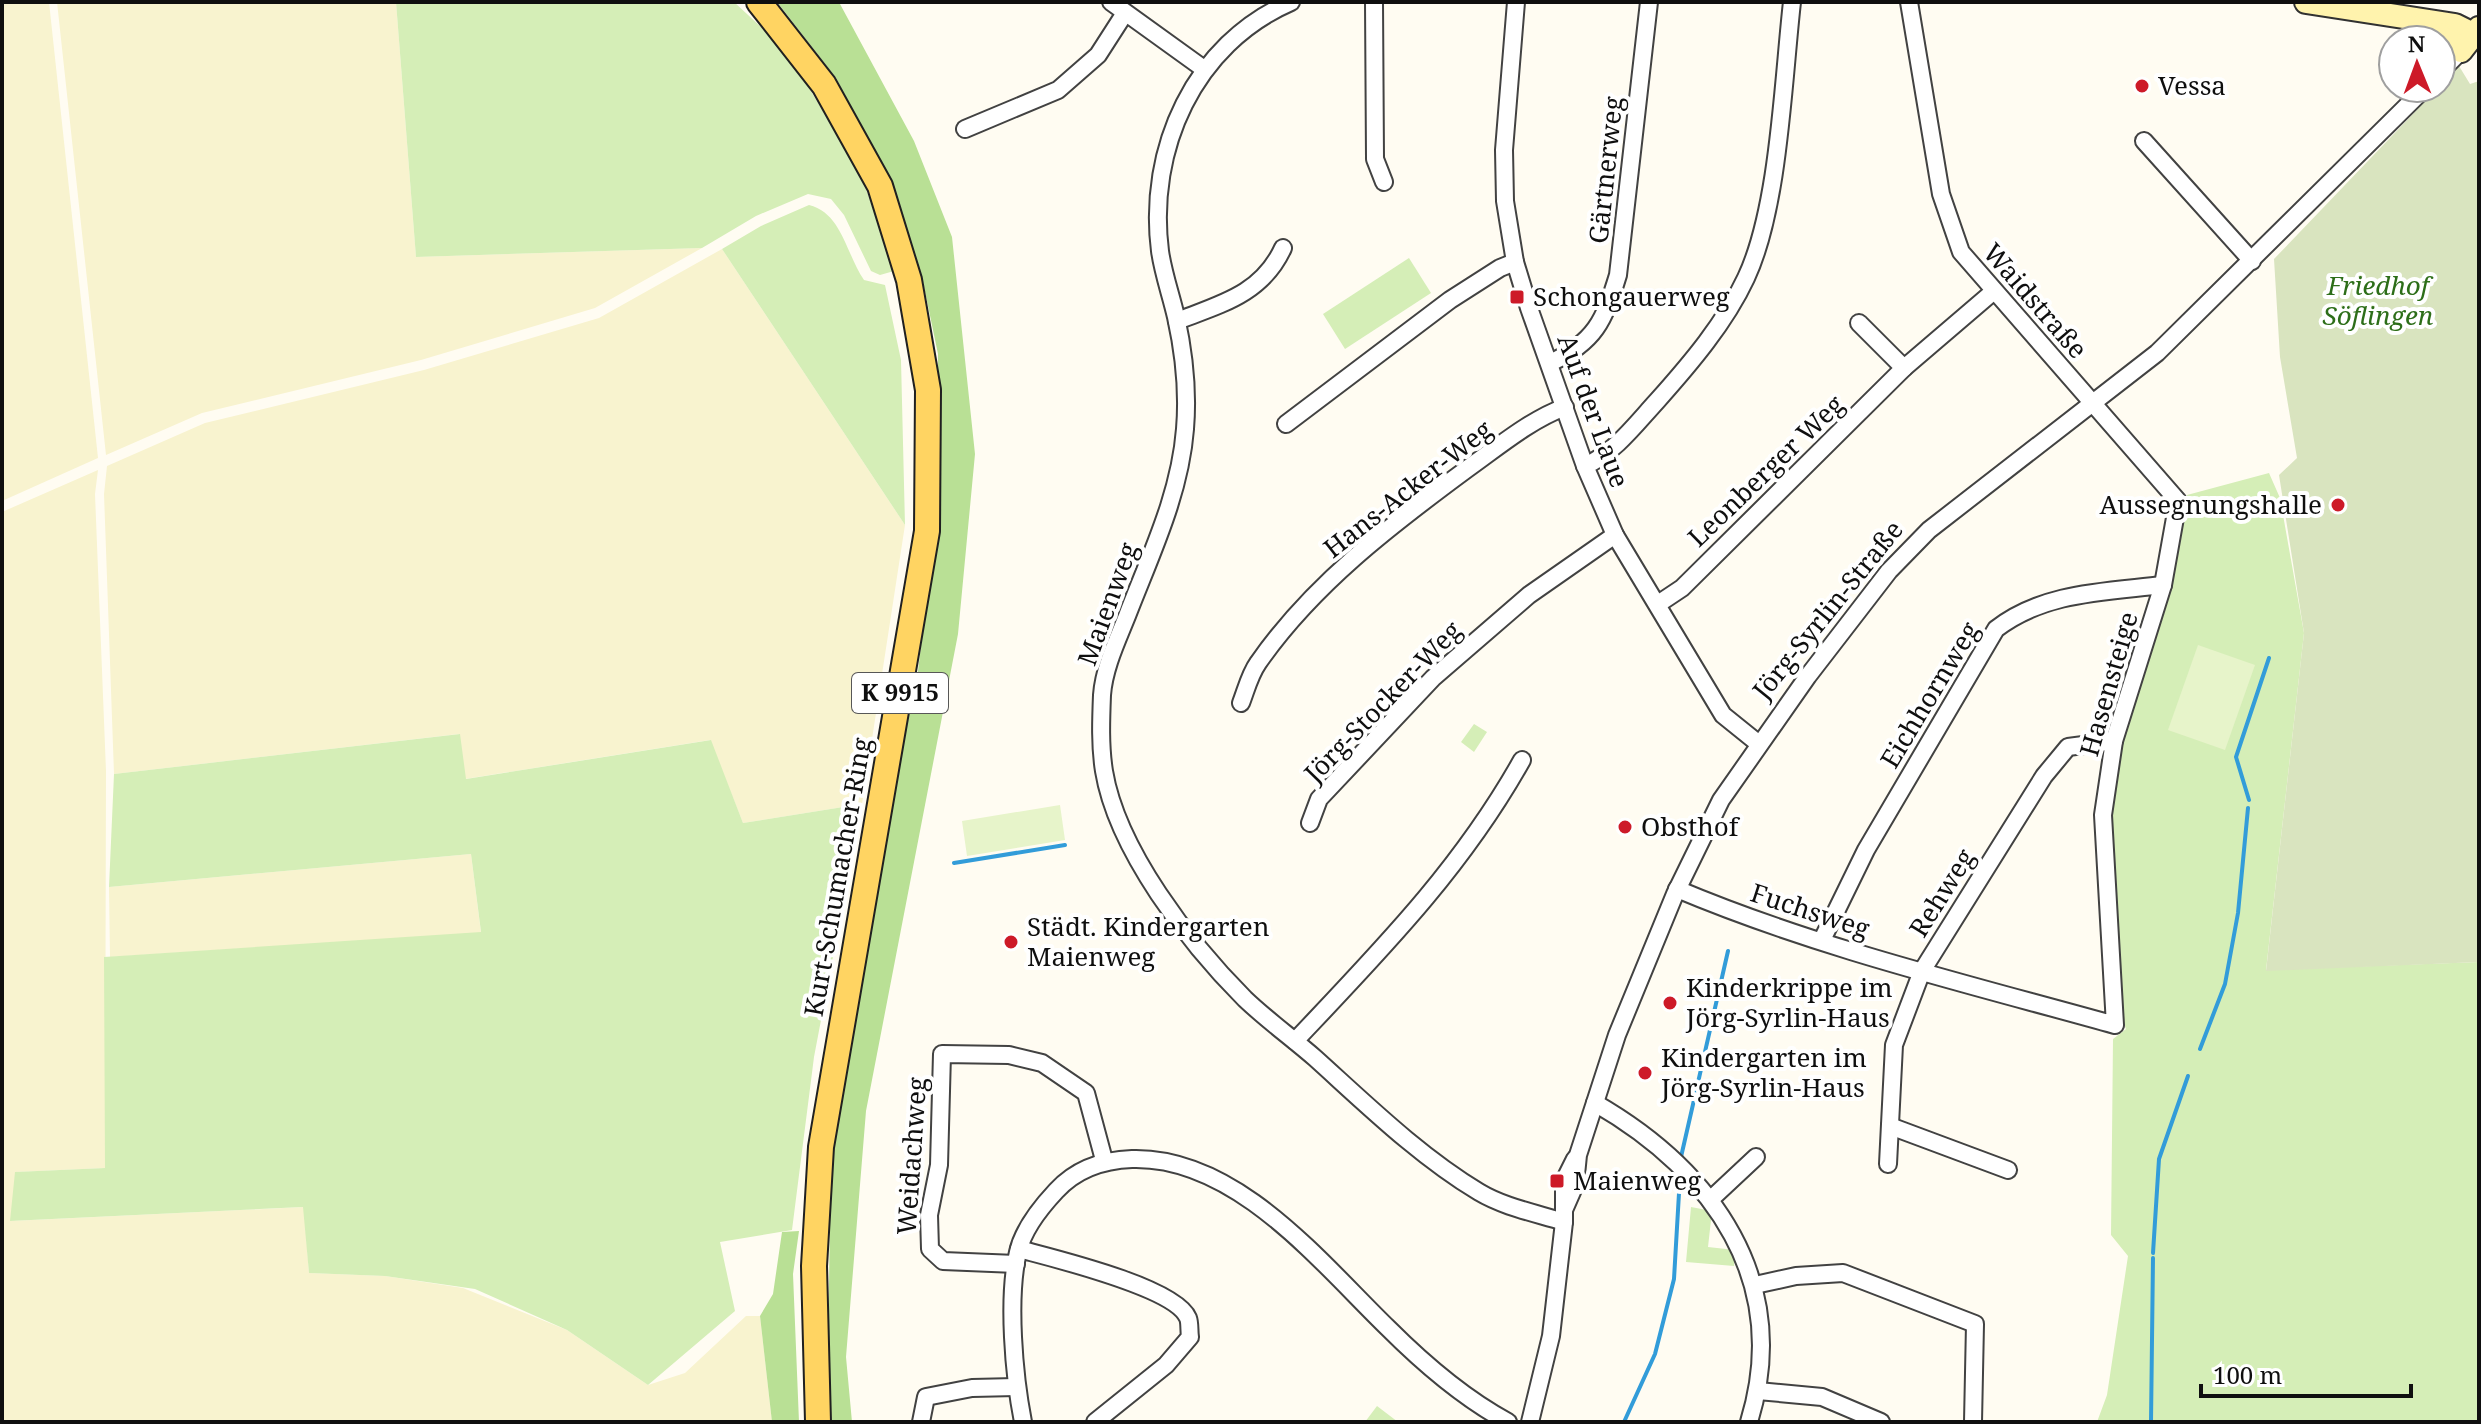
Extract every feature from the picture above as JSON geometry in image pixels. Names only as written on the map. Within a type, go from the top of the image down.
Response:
[{"type":"main road","name":"Kurt-Schumacher-Ring","points":[[759,2],[824,85],[880,186],[909,280],[928,390],[927,531],[821,1147],[814,1266],[818,1422]]},
{"type":"street","points":[[1111,2],[1204,69]]},
{"type":"street","name":"Maienweg","points":[[1291,2],[1250,26],[1204,69],[1177,117],[1162,162],[1157,204],[1160,253],[1177,321],[1185,379],[1185,430],[1170,504],[1113,651],[1102,689],[1104,774],[1122,823],[1175,920],[1248,1002],[1389,1124],[1477,1191],[1497,1201],[1564,1216]]},
{"type":"street","points":[[1374,2],[1375,159],[1384,182]]},
{"type":"street","name":"Auf der Laue","points":[[1516,2],[1504,150],[1505,201],[1515,262],[1585,466],[1615,535],[1723,715],[1759,744]]},
{"type":"street","name":"Gärtnerweg","points":[[1550,363],[1590,338],[1606,316],[1618,275],[1649,2]]},
{"type":"street","points":[[1585,466],[1614,448],[1676,380],[1725,315],[1747,276],[1765,216],[1792,2]]},
{"type":"street","name":"Waidstraße","points":[[1909,2],[1948,219],[1961,252],[2178,501]]},
{"type":"street","points":[[2306,2],[2455,25],[2474,37],[2457,55]]},
{"type":"street","points":[[965,129],[1058,90],[1098,55],[1125,13]]},
{"type":"street","name":"Jörg-Syrlin-Straße","points":[[1530,1422],[1551,1336],[1564,1216],[1575,1185],[1578,1155],[1624,1017],[1677,889],[1721,800],[1815,666],[1909,550],[1968,497],[2157,353],[2409,104]]},
{"type":"street","points":[[2144,141],[2252,261]]},
{"type":"street","points":[[1177,321],[1244,295],[1264,280],[1283,248]]},
{"type":"street","points":[[1286,424],[1450,300],[1515,262]]},
{"type":"street","name":"Leonberger Weg","points":[[1658,604],[1682,588],[1904,368],[1994,291]]},
{"type":"street","points":[[1859,323],[1904,368]]},
{"type":"street","name":"Hans-Acker-Weg","points":[[1241,703],[1256,665],[1331,579],[1421,503],[1535,422],[1565,407]]},
{"type":"street","name":"Hasensteige","points":[[2115,1025],[2103,815],[2114,741],[2163,585],[2178,501]]},
{"type":"street","name":"Jörg-Stocker-Weg","points":[[1310,823],[1319,799],[1433,678],[1529,595],[1615,535]]},
{"type":"street","name":"Eichhornweg","points":[[1822,940],[1866,850],[1996,629],[2018,612],[2051,599],[2163,585]]},
{"type":"street","name":"Rehweg","points":[[1888,1164],[1894,1045],[1922,971],[2044,776],[2068,747],[2114,741]]},
{"type":"street","points":[[1295,1041],[1428,900],[1497,806],[1522,760]]},
{"type":"street","name":"Fuchsweg","points":[[1677,889],[1729,911],[1822,940],[2115,1025]]},
{"type":"street","name":"Weidachweg","points":[[1095,1422],[1166,1365],[1190,1337],[1188,1318],[1174,1302],[1120,1278],[1017,1256],[943,1261],[930,1249],[929,1215],[939,1165],[942,1054],[1009,1055],[1042,1063],[1086,1093],[1104,1160]]},
{"type":"street","points":[[1595,1103],[1646,1136],[1676,1161],[1731,1229],[1755,1285],[1761,1330],[1758,1391],[1749,1422]]},
{"type":"street","points":[[1890,1126],[2008,1170]]},
{"type":"street","points":[[1710,1200],[1756,1157]]},
{"type":"street","points":[[1023,1422],[1016,1387],[1017,1256],[1040,1208],[1062,1185],[1104,1160],[1156,1159],[1206,1174],[1266,1213],[1350,1288],[1390,1330],[1479,1405],[1508,1422]]},
{"type":"street","points":[[1755,1285],[1796,1276],[1843,1273],[1975,1324],[1973,1422]]},
{"type":"street","points":[[921,1422],[926,1397],[972,1388],[1016,1387]]},
{"type":"street","points":[[1758,1391],[1822,1397],[1881,1422]]},
{"type":"shaded area","points":[[2,2],[49,2],[98,458],[2,501]]},
{"type":"shaded area","points":[[57,2],[396,2],[416,257],[702,248],[595,308],[421,360],[202,413],[106,455]]},
{"type":"shaded area","points":[[722,249],[905,525],[862,804],[743,823],[710,740],[465,779],[459,734],[114,774],[104,494],[107,466],[205,423],[424,370],[599,318]]},
{"type":"shaded area","points":[[98,470],[95,494],[106,771],[105,1168],[16,1172],[11,1221],[304,1207],[309,1273],[385,1276],[463,1288],[567,1330],[648,1385],[685,1373],[746,1316],[760,1316],[772,1422],[2,1422],[2,512]]},
{"type":"shaded area","points":[[471,854],[481,933],[110,957],[109,887]]},
{"type":"green space","points":[[396,2],[734,2],[786,50],[861,174],[894,271],[880,275],[871,271],[844,215],[831,199],[808,194],[756,216],[702,248],[416,257]]},
{"type":"green space","points":[[777,2],[840,4],[914,141],[952,237],[975,454],[958,634],[866,1111],[846,1357],[852,1422],[827,1422],[831,1148],[883,843],[918,671],[938,500],[938,354],[923,282],[883,168],[836,78]]},
{"type":"green space","name":"Friedhof Söflingen","points":[[2459,66],[2470,84],[2479,81],[2479,962],[2266,971],[2304,633],[2279,475],[2297,458],[2280,357],[2274,259],[2423,104],[2457,104]]},
{"type":"green space","points":[[809,205],[820,209],[836,225],[864,280],[885,285],[901,360],[905,525],[722,249],[761,226]]},
{"type":"green space","points":[[1409,258],[1431,293],[1345,349],[1323,314]]},
{"type":"green space","points":[[2269,473],[2280,498],[2304,633],[2266,970],[2479,962],[2479,1422],[2097,1422],[2107,1395],[2128,1256],[2111,1235],[2113,1039],[2126,1029],[2121,1016],[2108,830],[2121,750],[2168,589],[2187,495]]},
{"type":"green space","points":[[2198,645],[2255,665],[2225,750],[2168,730]]},
{"type":"green space","points":[[1474,724],[1487,732],[1474,752],[1461,742]]},
{"type":"green space","points":[[460,734],[466,779],[711,740],[743,823],[862,804],[814,1057],[792,1230],[720,1242],[735,1311],[648,1385],[567,1330],[475,1289],[385,1276],[309,1273],[303,1207],[10,1221],[15,1172],[105,1168],[104,957],[481,932],[471,854],[109,887],[114,774]]},
{"type":"green space","points":[[1060,805],[1065,840],[967,856],[962,821]]},
{"type":"green space","points":[[1691,1207],[1712,1211],[1708,1247],[1735,1250],[1734,1266],[1686,1262]]},
{"type":"green space","points":[[799,1231],[793,1274],[799,1422],[772,1422],[760,1316],[773,1294],[782,1232]]},
{"type":"green space","points":[[1377,1406],[1398,1422],[1365,1422]]},
{"type":"waterway","points":[[2249,800],[2236,757],[2269,658]]},
{"type":"waterway","points":[[2200,1049],[2225,984],[2238,913],[2248,808]]},
{"type":"waterway","points":[[954,863],[1065,845]]},
{"type":"waterway","points":[[1681,1157],[1728,951]]},
{"type":"waterway","points":[[2153,1253],[2159,1159],[2188,1076]]},
{"type":"waterway","points":[[1624,1422],[1655,1354],[1674,1279],[1680,1176]]},
{"type":"waterway","points":[[2151,1422],[2153,1258]]},
{"type":"place","name":"Vessa","points":[[2142,86]]},
{"type":"place","name":"Schongauerweg","points":[[1517,297]]},
{"type":"place","name":"Aussegnungshalle","points":[[2338,505]]},
{"type":"place","name":"Obsthof","points":[[1625,827]]},
{"type":"place","name":"Städt. Kindergarten Maienweg","points":[[1011,942]]},
{"type":"place","name":"Kinderkrippe im Jörg-Syrlin-Haus","points":[[1670,1003]]},
{"type":"place","name":"Kindergarten im Jörg-Syrlin-Haus","points":[[1645,1073]]},
{"type":"place","name":"Maienweg","points":[[1557,1181]]}]
